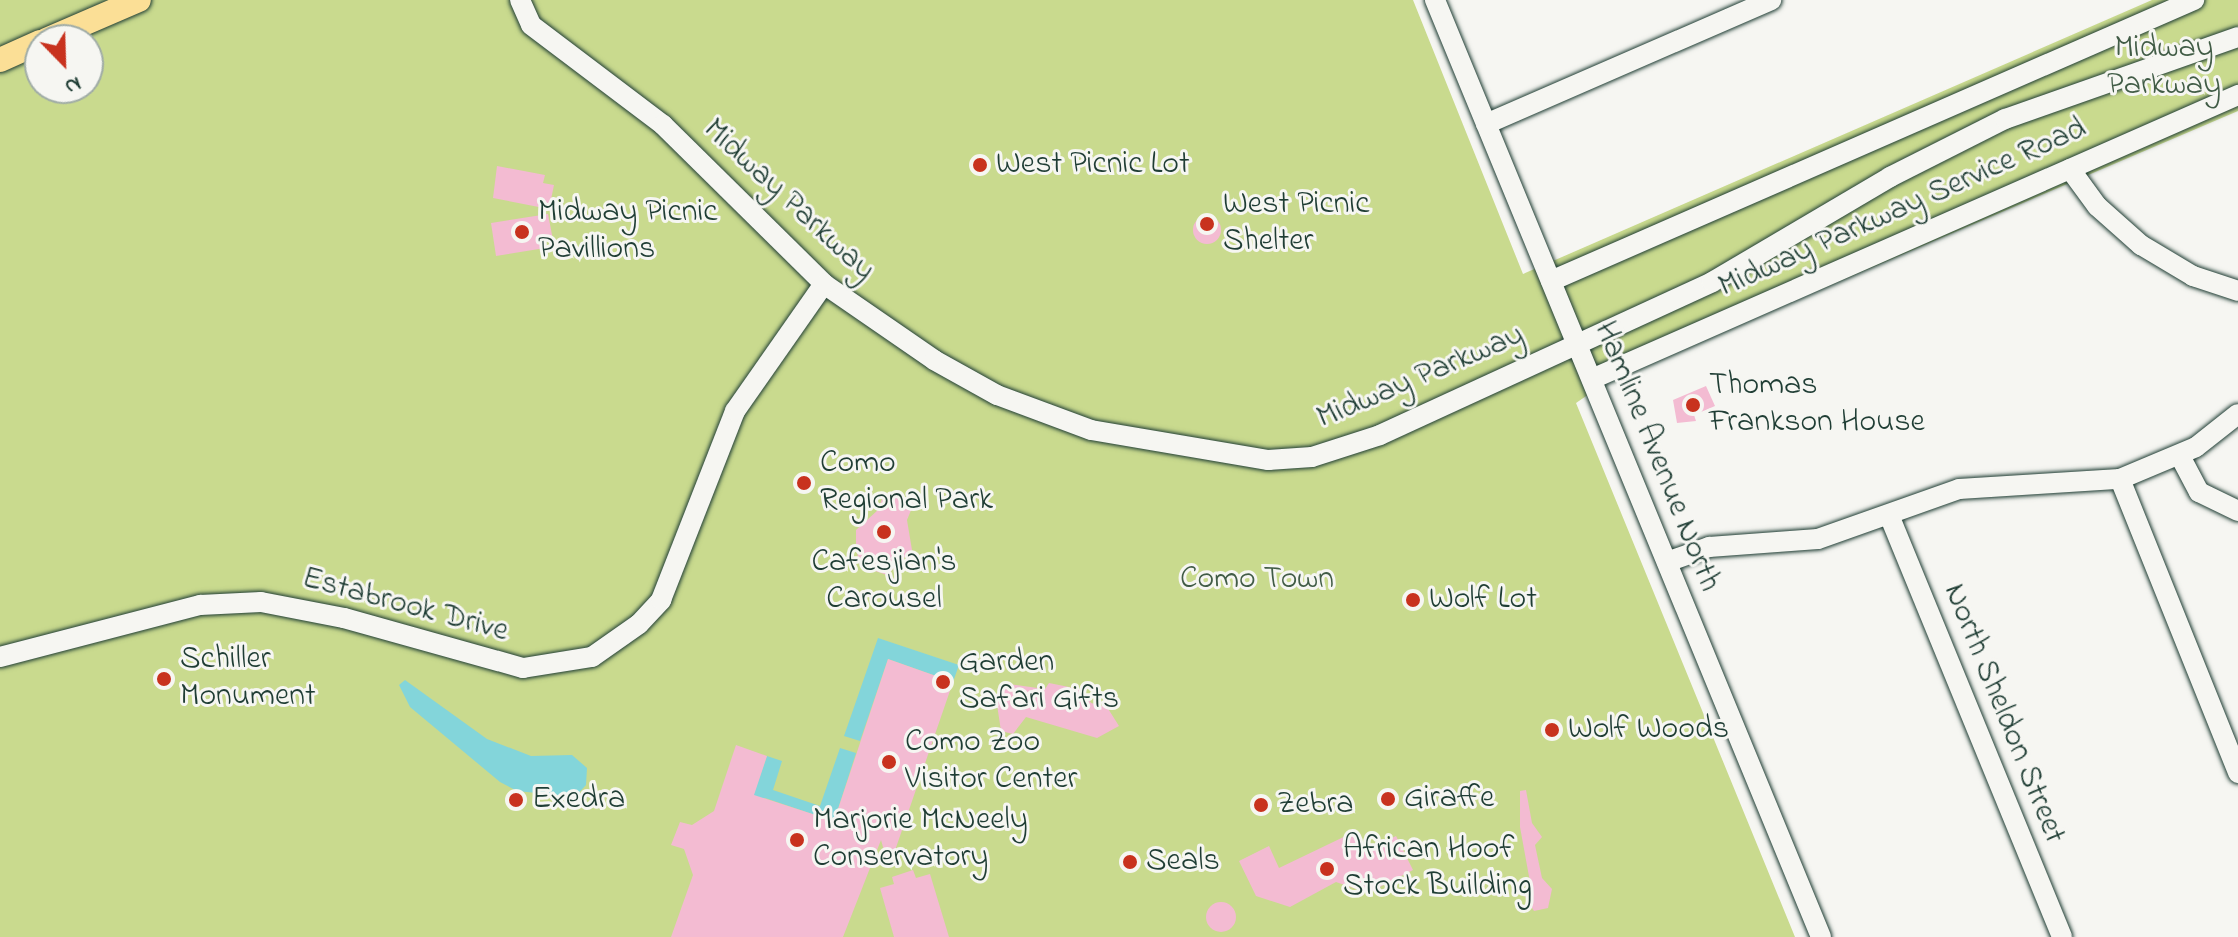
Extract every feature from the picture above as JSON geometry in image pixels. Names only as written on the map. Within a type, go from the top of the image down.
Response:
[{"type":"main road","points":[[83,24],[139,0]]},
{"type":"main road","points":[[0,60],[24,49]]},
{"type":"street","name":"Midway Parkway","points":[[520,0],[531,25],[663,125],[824,284],[934,360],[997,395],[1091,430],[1245,459],[1291,460],[1360,443],[1577,341],[1712,282],[1890,177],[2005,119],[2238,37]]},
{"type":"street","name":"Hamline Avenue North","points":[[1435,0],[1821,937]]},
{"type":"street","points":[[1486,124],[1771,0]]},
{"type":"street","points":[[1551,281],[2194,0]]},
{"type":"street","name":"Midway Parkway Service Road","points":[[1592,379],[2238,95]]},
{"type":"street","points":[[2070,169],[2097,206],[2141,245],[2193,276],[2238,291]]},
{"type":"street","name":"Estabrook Drive","points":[[0,657],[200,605],[261,602],[344,618],[523,668],[592,657],[639,624],[661,600],[735,411],[824,284]]},
{"type":"street","points":[[1667,562],[1709,547],[1818,539],[1959,489],[2120,479],[2180,456],[2238,414]]},
{"type":"street","points":[[2180,456],[2199,492],[2238,511]]},
{"type":"street","points":[[2120,479],[2238,773]]},
{"type":"street","name":"North Sheldon Street","points":[[1889,515],[2062,937]]},
{"type":"green space","name":"Como Regional Park","points":[[0,0],[1413,0],[1523,274],[2152,0],[2238,0],[2238,111],[1611,379],[1576,403],[1795,937],[0,937]]},
{"type":"water","points":[[878,638],[959,665],[953,682],[888,659],[860,741],[844,736]]},
{"type":"water","points":[[405,680],[487,739],[531,756],[572,755],[587,768],[586,785],[575,797],[517,791],[500,782],[410,707],[399,685]]},
{"type":"water","points":[[840,748],[856,753],[829,837],[824,818],[765,798],[744,822],[767,756],[782,761],[773,790],[820,806]]},
{"type":"building","name":"Midway Picnic Pavillions","points":[[497,166],[545,175],[543,183],[554,185],[549,209],[493,198]]},
{"type":"building","name":"Midway Picnic Pavillions","points":[[548,214],[553,240],[544,241],[545,248],[496,256],[491,223]]},
{"type":"building","name":"West Picnic Shelter","points":[[1207,216],[1217,220],[1221,230],[1217,240],[1207,244],[1197,240],[1193,230],[1197,220]]},
{"type":"building","name":"Thomas Frankson House","points":[[1706,386],[1715,406],[1694,415],[1696,421],[1677,423],[1673,400]]},
{"type":"building","name":"Cafesjian's Carousel","points":[[884,493],[914,503],[907,520],[912,550],[887,575],[860,566],[856,548],[856,530],[878,510]]},
{"type":"building","name":"Marjorie McNeely Conservatory","points":[[888,659],[953,682],[889,868],[881,840],[843,937],[671,937],[693,875],[684,849],[671,845],[680,822],[692,825],[714,811],[736,745],[767,756],[754,795],[834,821]]},
{"type":"building","points":[[1049,683],[1084,690],[1091,703],[1107,707],[1119,726],[1097,738],[1026,717],[1013,734],[1001,731],[996,698],[1008,684],[1045,689]]},
{"type":"building","points":[[1526,790],[1532,823],[1542,837],[1535,845],[1542,878],[1552,889],[1548,908],[1534,911],[1523,893],[1530,882],[1520,827],[1520,791]]},
{"type":"building","name":"African Hoof Stock Building","points":[[1354,832],[1363,852],[1396,836],[1413,870],[1368,893],[1336,882],[1290,907],[1256,896],[1239,861],[1269,846],[1279,868]]},
{"type":"building","points":[[913,870],[916,878],[930,874],[949,937],[894,937],[880,888],[894,884],[892,877]]},
{"type":"building","points":[[1221,902],[1232,906],[1236,917],[1232,928],[1221,932],[1210,928],[1206,917],[1210,906]]},
{"type":"place","name":"West Picnic Lot","points":[[980,165]]},
{"type":"place","name":"West Picnic Shelter","points":[[1207,224]]},
{"type":"place","name":"Midway Picnic Pavillions","points":[[522,232]]},
{"type":"place","name":"Thomas Frankson House","points":[[1693,405]]},
{"type":"place","name":"Como Regional Park","points":[[804,483]]},
{"type":"place","name":"Cafesjian's Carousel","points":[[884,532]]},
{"type":"place","name":"Wolf Lot","points":[[1413,600]]},
{"type":"place","name":"Schiller Monument","points":[[164,679]]},
{"type":"place","name":"Garden Safari Gifts","points":[[943,682]]},
{"type":"place","name":"Wolf Woods","points":[[1552,730]]},
{"type":"place","name":"Como Zoo Visitor Center","points":[[889,762]]},
{"type":"place","name":"Giraffe","points":[[1388,799]]},
{"type":"place","name":"Exedra","points":[[516,800]]},
{"type":"place","name":"Zebra","points":[[1261,805]]},
{"type":"place","name":"Marjorie McNeely Conservatory","points":[[797,840]]},
{"type":"place","name":"Seals","points":[[1130,862]]},
{"type":"place","name":"African Hoof Stock Building","points":[[1327,869]]},
{"type":"park label","name":"Como Town","points":[[1257,580]]}]
